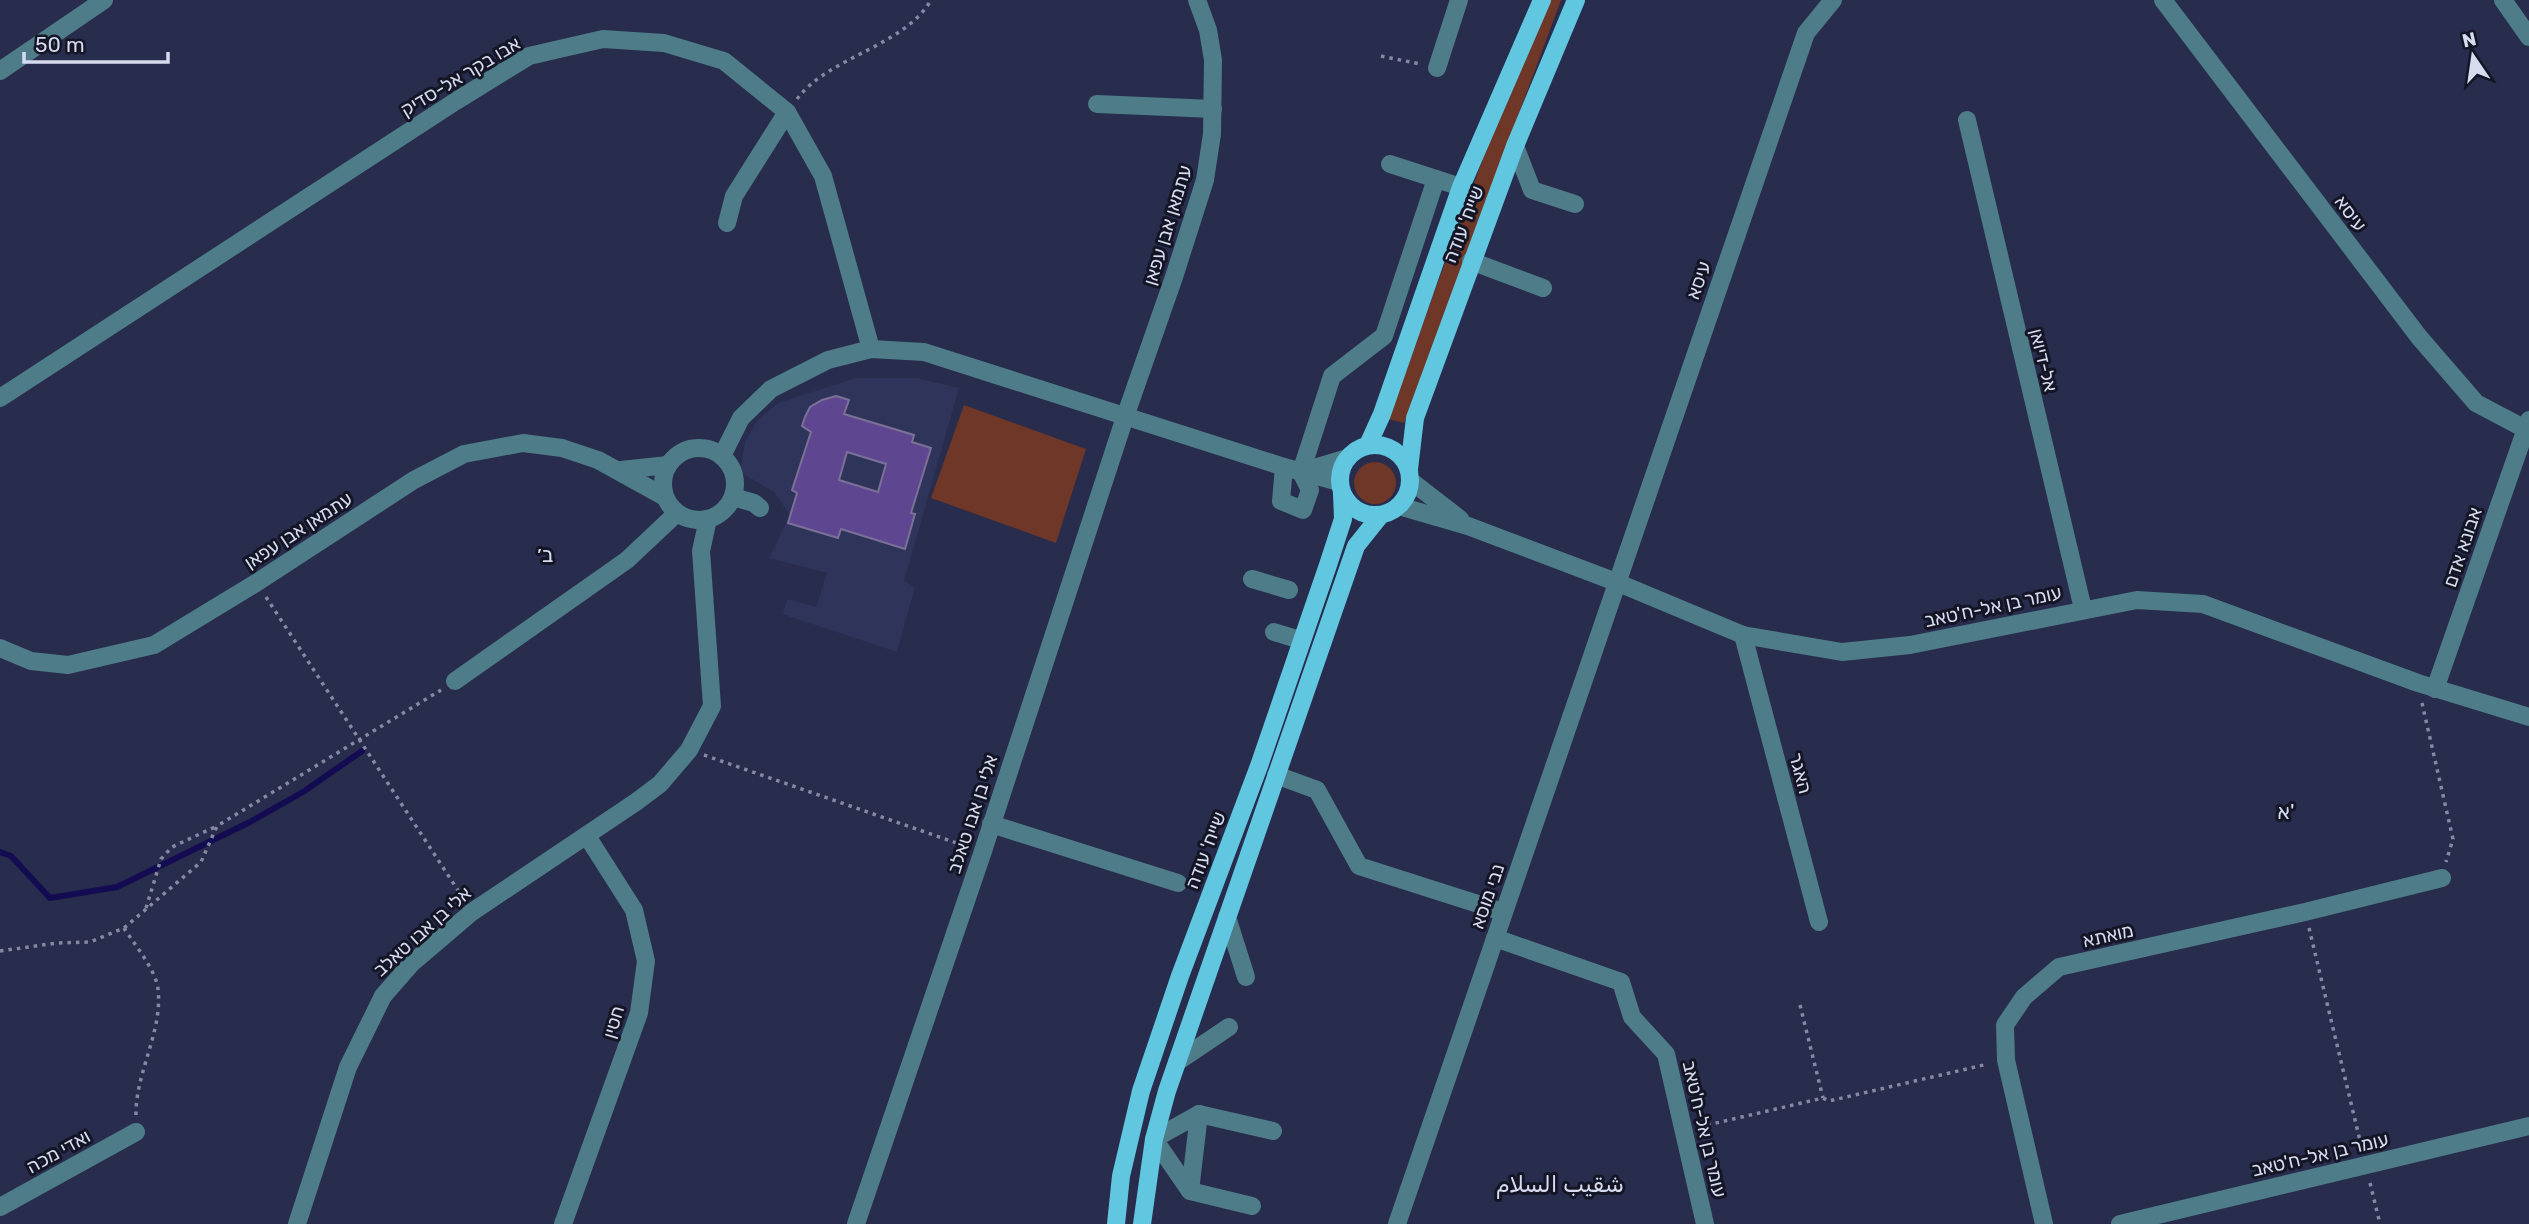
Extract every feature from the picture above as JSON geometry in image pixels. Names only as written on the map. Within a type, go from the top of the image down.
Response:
[{"type":"main road","name":"שייח' עודה","points":[[1368,445],[1382,414],[1461,187],[1542,0]]},
{"type":"main road","name":"שייח' עודה","points":[[1410,475],[1415,418],[1515,146],[1576,0]]},
{"type":"main road","points":[[1142,1224],[1154,1139],[1177,1062],[1356,546],[1380,516],[1399,506],[1407,495],[1410,475],[1395,451],[1382,445],[1368,445],[1348,458],[1341,488],[1351,507],[1380,516]]},
{"type":"main road","name":"שייח' עודה","points":[[1116,1224],[1121,1176],[1141,1091],[1180,976],[1259,766],[1343,519],[1341,488]]},
{"type":"street","points":[[0,71],[104,0]]},
{"type":"street","name":"עתמאן אבן עפאן","points":[[1125,416],[1205,180],[1213,110],[1213,60],[1208,30],[1197,0]]},
{"type":"street","points":[[1437,68],[1459,0]]},
{"type":"street","name":"עיסא","points":[[1616,582],[1806,33],[1833,0]]},
{"type":"street","name":"עיסא","points":[[2163,0],[2419,337],[2476,403],[2528,427]]},
{"type":"street","points":[[2503,0],[2529,37]]},
{"type":"street","name":"אבו בקר אל-סדיק","points":[[0,398],[445,108],[529,57],[603,39],[664,43],[724,61],[787,112],[823,176],[871,349]]},
{"type":"street","points":[[1097,104],[1213,110]]},
{"type":"street","points":[[727,223],[734,196],[787,112]]},
{"type":"street","name":"אל-דיואן","points":[[1967,120],[2083,609]]},
{"type":"street","points":[[1515,146],[1532,190],[1575,204]]},
{"type":"street","points":[[1390,164],[1461,187]]},
{"type":"street","points":[[1384,336],[1436,179]]},
{"type":"street","points":[[1471,261],[1543,288]]},
{"type":"street","points":[[1292,470],[1310,490],[1303,510],[1281,501],[1292,470],[1332,376],[1384,336],[1394,335],[1412,327]]},
{"type":"street","points":[[1384,336],[1393,342],[1400,360]]},
{"type":"street","points":[[722,456],[741,418],[771,389],[828,360],[871,349],[924,352],[1341,488]]},
{"type":"street","name":"אלי בן אבו טאלב","points":[[856,1224],[992,824],[1125,416]]},
{"type":"street","name":"אבונא אדם","points":[[2426,686],[2528,427]]},
{"type":"street","name":"עתמאן אבן עפאן","points":[[0,648],[31,661],[68,665],[154,645],[256,583],[414,480],[464,454],[523,443],[562,448],[621,470],[665,497]]},
{"type":"street","points":[[687,450],[711,450],[722,456],[734,474],[736,486],[727,507],[708,519],[682,516],[665,497],[664,477],[668,466],[676,456],[687,450]]},
{"type":"street","points":[[1292,470],[1348,458]]},
{"type":"street","name":"עתמאן אבן עפאן","points":[[621,470],[668,466]]},
{"type":"street","name":"עומר בן אל-ח'טאב","points":[[1410,475],[1468,526]]},
{"type":"street","points":[[733,497],[754,503],[760,508]]},
{"type":"street","name":"עומר בן אל-ח'טאב","points":[[1399,506],[1468,526],[1616,582],[1743,635],[1842,652],[1910,645],[2137,600],[2203,604],[2426,686],[2529,718]]},
{"type":"street","points":[[455,681],[627,560],[682,516]]},
{"type":"street","name":"אלי בן אבו טאלב","points":[[682,516],[701,551]]},
{"type":"street","name":"אלי בן אבו טאלב","points":[[297,1224],[348,1067],[383,996],[411,964],[472,912],[660,784],[689,750],[712,706],[701,551],[708,519]]},
{"type":"street","points":[[1252,579],[1289,590]]},
{"type":"street","name":"נבי מוסא","points":[[1397,1224],[1616,582]]},
{"type":"street","points":[[1274,632],[1300,640]]},
{"type":"street","name":"האגר","points":[[1743,635],[1819,922]]},
{"type":"street","points":[[1276,775],[1317,790],[1359,866],[1503,912]]},
{"type":"street","points":[[992,824],[1178,883]]},
{"type":"street","name":"חטין","points":[[563,1224],[639,1013],[646,961],[634,909],[587,836]]},
{"type":"street","name":"מואתא","points":[[2043,1224],[2006,1060],[2005,1025],[2024,996],[2059,967],[2305,912],[2442,878]]},
{"type":"street","points":[[1227,917],[1246,977]]},
{"type":"street","name":"עומר בן אל-ח'טאב","points":[[1495,938],[1621,982],[1632,1017],[1666,1054],[1704,1224]]},
{"type":"street","points":[[1177,1062],[1229,1027]]},
{"type":"street","points":[[1190,1192],[1199,1114]]},
{"type":"street","points":[[1252,1206],[1190,1192],[1154,1139],[1199,1114],[1273,1131]]},
{"type":"street","name":"עומר בן אל-ח'טאב","points":[[2120,1224],[2529,1126]]},
{"type":"street","name":"ואדי מכה","points":[[0,1207],[136,1132]]},
{"type":"path","points":[[787,112],[800,94],[830,72],[910,25],[931,0]]},
{"type":"path","points":[[1381,56],[1437,68]]},
{"type":"path","points":[[256,583],[472,912]]},
{"type":"path","points":[[146,909],[161,859],[172,847],[217,826],[455,681]]},
{"type":"path","points":[[2426,686],[2453,839],[2442,878]]},
{"type":"path","points":[[689,750],[982,852]]},
{"type":"path","points":[[0,951],[57,943],[90,942],[124,928],[201,862],[217,826]]},
{"type":"path","points":[[2305,912],[2381,1224]]},
{"type":"path","points":[[124,928],[144,958],[158,987],[157,1014],[135,1099],[136,1132]]},
{"type":"path","points":[[1800,1005],[1823,1098]]},
{"type":"path","points":[[1684,1130],[1823,1098],[1829,1101],[2006,1060]]},
{"type":"shaded area","points":[[1541,0],[1561,0],[1404,423],[1388,419]]},
{"type":"shaded area","points":[[856,378],[917,378],[959,388],[904,581],[915,587],[897,652],[782,614],[788,599],[816,607],[827,573],[769,558],[790,515],[774,492],[740,472],[745,442],[756,422],[778,403]]},
{"type":"shaded area","points":[[964,405],[1086,449],[1056,543],[931,498]]},
{"type":"shaded area","points":[[1375,462],[1390,468],[1396,483],[1390,498],[1375,504],[1360,498],[1354,483],[1360,468]]},
{"type":"building","points":[[836,396],[849,400],[844,414],[914,435],[912,442],[931,448],[911,513],[915,514],[905,549],[841,529],[838,538],[788,523],[797,493],[792,490],[811,432],[802,426],[810,407]],"holes":[[[847,452],[886,464],[878,492],[839,480]]]},
{"type":"waterway","points":[[0,852],[11,856],[50,898],[117,887],[250,822],[303,792],[362,751]]},
{"type":"district","name":"ב׳","points":[[545,555]]},
{"type":"district","name":"א'","points":[[2286,812]]},
{"type":"district","name":"شقيب السلام","points":[[1560,1184]]}]
